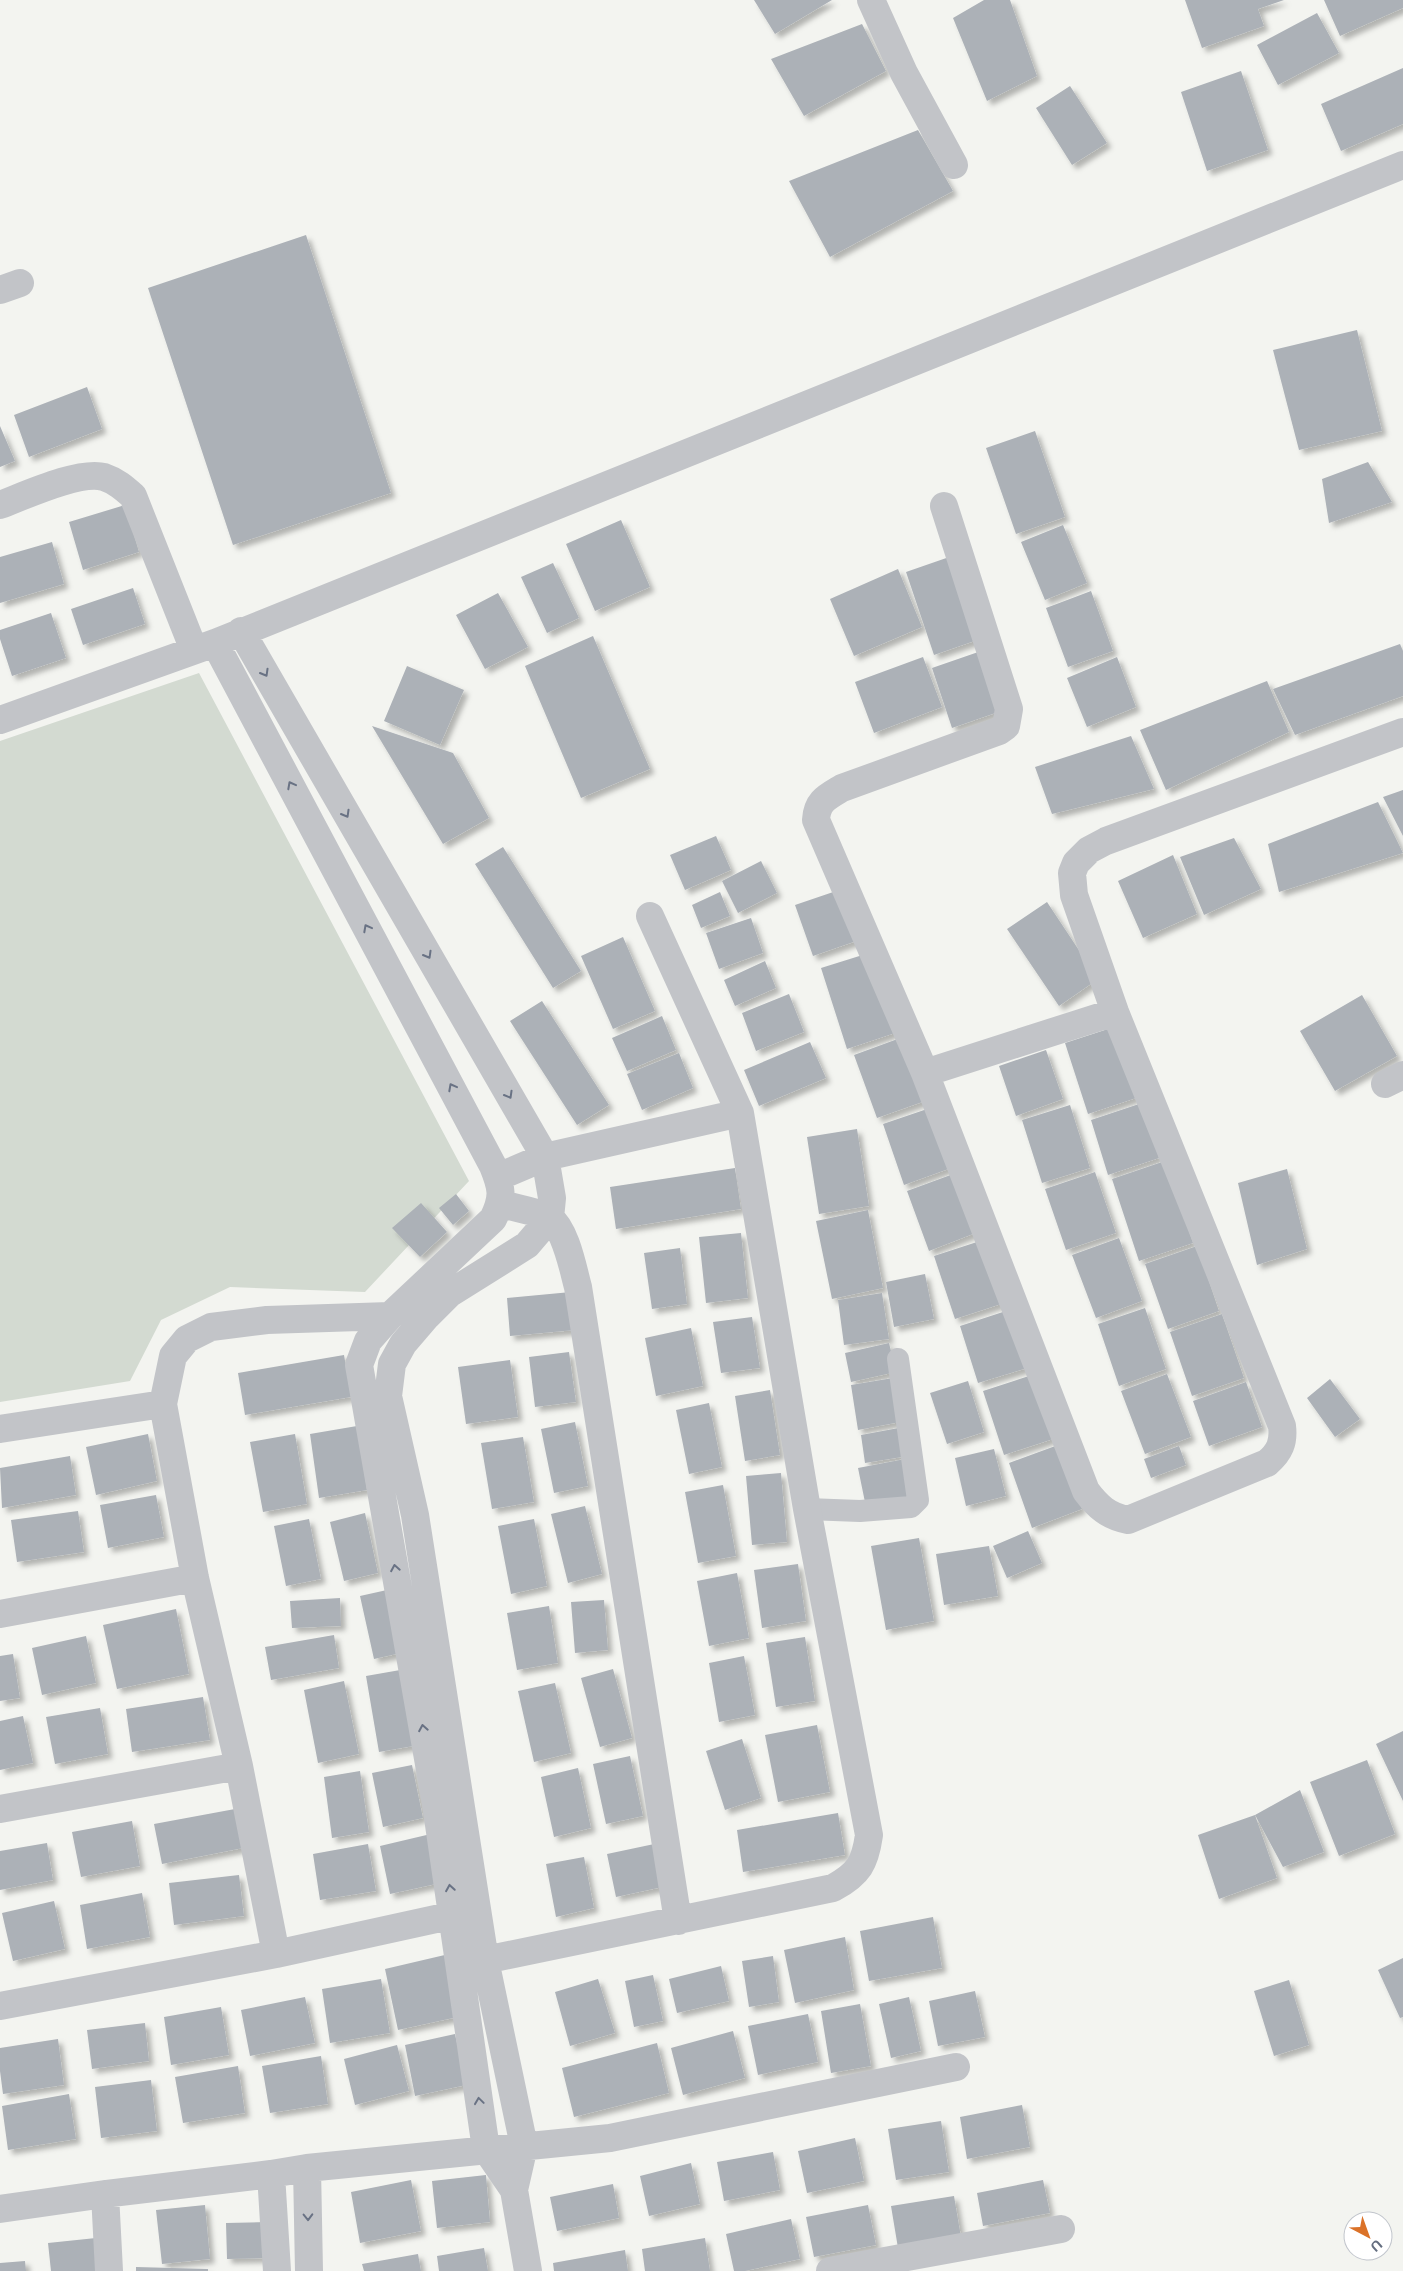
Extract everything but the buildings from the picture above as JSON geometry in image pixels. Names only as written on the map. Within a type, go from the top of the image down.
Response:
[{"type":"street","points":[[871,0],[904,73],[954,165]]},
{"type":"street","points":[[0,720],[205,646],[1403,164]]},
{"type":"street","points":[[0,505],[80,476],[102,476],[121,484],[133,496],[205,646],[498,1177],[502,1190],[501,1204],[494,1219],[390,1316],[368,1341],[359,1365],[454,1915],[457,1952],[486,2149],[514,2190]]},
{"type":"street","points":[[944,506],[1009,709],[1006,726],[999,731],[842,788],[826,797],[816,808],[816,820],[925,1073],[1086,1491],[1098,1507],[1113,1517],[1128,1520],[1267,1463],[1281,1446],[1283,1438],[1282,1426],[1115,1012],[1074,895],[1072,873],[1076,863],[1089,850],[1106,842],[1403,732]]},
{"type":"street","points":[[241,631],[545,1157],[552,1198],[550,1218],[527,1245],[450,1294],[427,1316],[404,1344],[392,1364],[388,1396],[415,1515],[486,1960],[524,2146],[514,2190],[528,2271]]},
{"type":"street","points":[[486,1960],[834,1888],[850,1879],[861,1867],[867,1850],[869,1835],[807,1509],[740,1112],[650,916]]},
{"type":"street","points":[[925,1073],[1115,1012]]},
{"type":"street","points":[[498,1177],[545,1157],[740,1112]]},
{"type":"street","points":[[501,1204],[550,1218],[559,1230],[578,1287],[678,1921]]},
{"type":"street","points":[[276,1954],[239,1766],[195,1578],[163,1404],[173,1356],[187,1339],[211,1327],[267,1320],[390,1316]]},
{"type":"street","points":[[0,1429],[163,1404]]},
{"type":"street","points":[[0,1614],[195,1578]]},
{"type":"street","points":[[0,1809],[239,1766]]},
{"type":"street","points":[[0,2006],[276,1954],[454,1915]]},
{"type":"street","points":[[0,2209],[307,2168],[610,2138],[956,2067]]},
{"type":"street","points":[[307,2168],[309,2271]]},
{"type":"street","points":[[271,2174],[277,2271]]},
{"type":"street","points":[[105,2194],[109,2271]]},
{"type":"street","points":[[830,2271],[1061,2229]]},
{"type":"lane","points":[[807,1509],[860,1511],[911,1507],[918,1500],[898,1359]]},
{"type":"shaded area","points":[[199,673],[469,1181],[365,1292],[230,1287],[161,1320],[130,1381],[0,1402],[0,741]]}]
